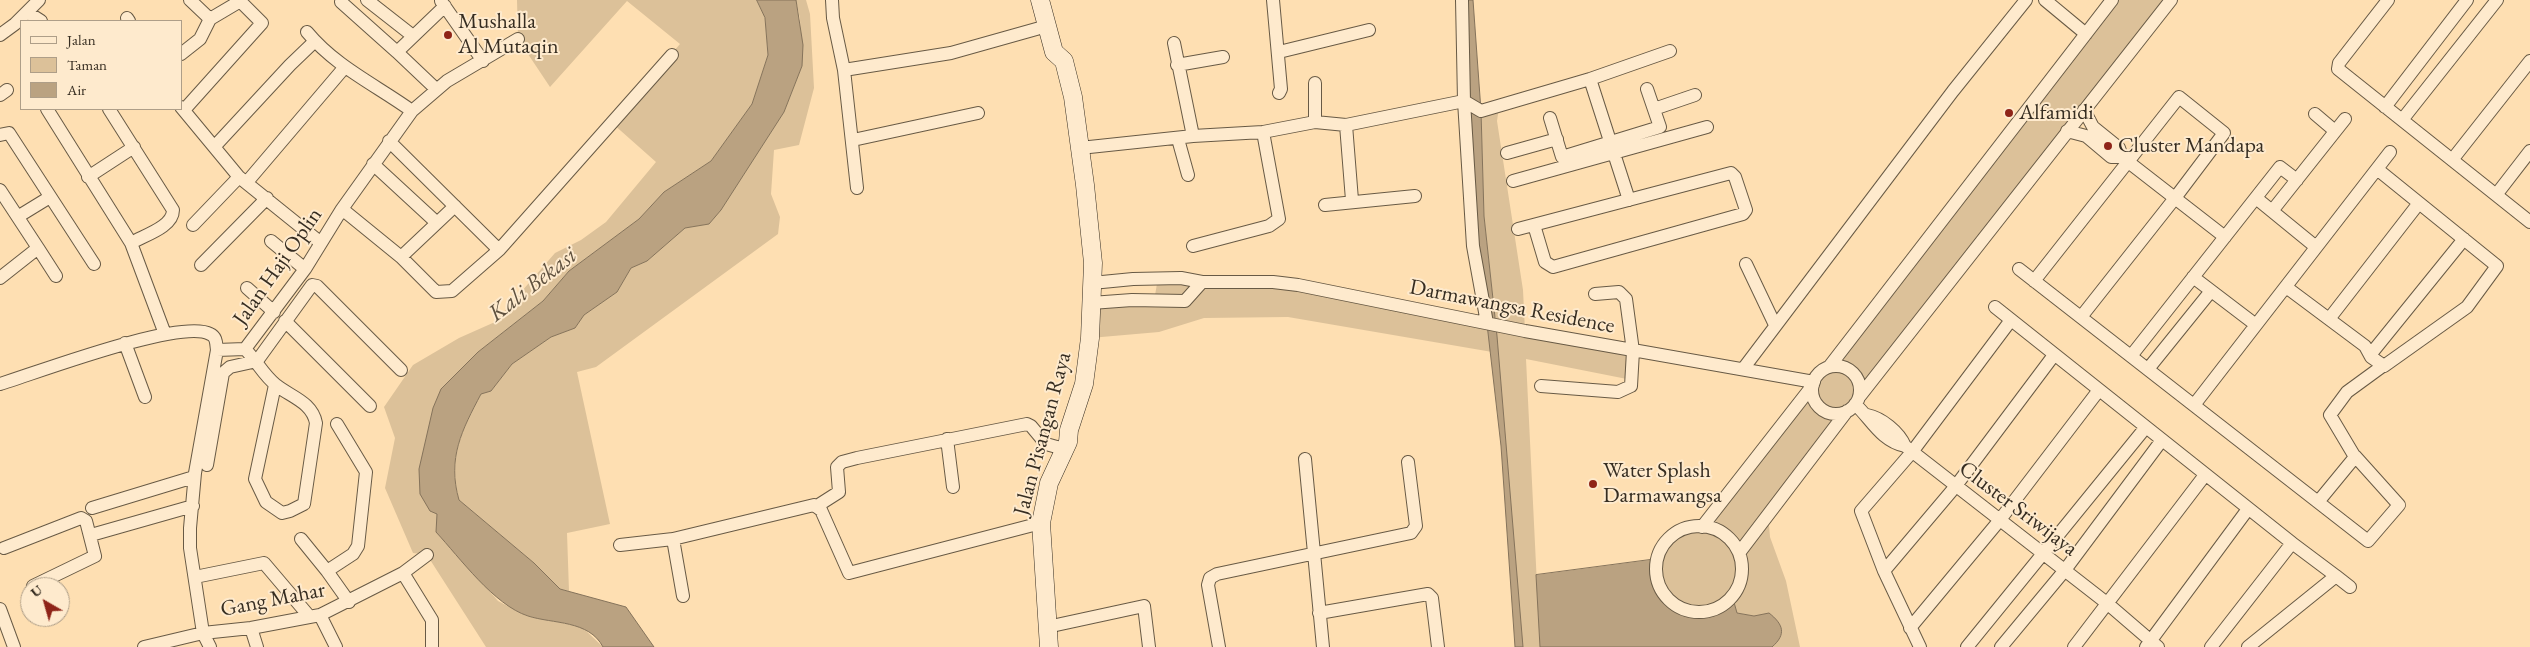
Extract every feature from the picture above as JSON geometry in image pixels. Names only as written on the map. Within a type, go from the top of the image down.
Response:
[{"type":"street","points":[[190,0],[210,19]]},
{"type":"street","points":[[368,0],[413,36]]},
{"type":"street","points":[[832,0],[833,18],[844,70],[858,188]]},
{"type":"street","name":"Jalan Pisangan Raya","points":[[1040,0],[1054,52],[1064,61],[1080,148],[1092,255],[1090,338],[1084,384],[1064,449],[1049,483],[1041,523],[1049,647]]},
{"type":"street","points":[[1273,0],[1279,52],[1281,89],[1279,93]]},
{"type":"street","points":[[1462,0],[1464,101],[1473,246],[1487,324]]},
{"type":"street","points":[[1743,369],[1953,90],[2026,0]]},
{"type":"street","points":[[2045,0],[2086,34]]},
{"type":"street","points":[[1702,527],[1813,384],[1818,374],[1829,367],[2112,0]]},
{"type":"street","points":[[1739,553],[2170,0]]},
{"type":"street","points":[[2388,0],[2339,63],[2338,69],[2530,222]]},
{"type":"street","points":[[2385,107],[2467,0]]},
{"type":"street","points":[[2402,120],[2497,0]]},
{"type":"street","points":[[182,53],[200,39],[210,19],[240,2],[262,24],[182,109],[243,179],[321,243]]},
{"type":"street","points":[[341,2],[436,89]]},
{"type":"street","points":[[397,52],[442,3],[482,61]]},
{"type":"street","points":[[0,35],[31,4],[40,20]]},
{"type":"street","points":[[844,70],[951,53],[1047,26]]},
{"type":"street","points":[[1279,52],[1369,30]]},
{"type":"street","points":[[216,146],[290,64],[311,37],[344,68],[376,85],[412,111]]},
{"type":"street","name":"Jalan Haji Oplin","points":[[0,384],[126,343],[165,334],[209,333],[216,339],[217,350],[245,349],[305,269],[342,209],[412,111],[436,89],[518,39]]},
{"type":"street","points":[[1174,43],[1193,136]]},
{"type":"street","points":[[1080,148],[1193,136],[1263,132],[1315,122],[1346,125],[1464,101],[1481,111],[1590,79],[1670,51]]},
{"type":"street","points":[[342,209],[401,257],[436,292],[447,293],[499,250],[672,55]]},
{"type":"street","points":[[1177,65],[1223,56]]},
{"type":"street","points":[[2452,160],[2530,61]]},
{"type":"street","points":[[192,225],[243,179],[344,68]]},
{"type":"street","points":[[1590,79],[1629,200]]},
{"type":"street","points":[[1315,83],[1315,122]]},
{"type":"street","points":[[1513,181],[1612,148],[1660,127],[1647,89]]},
{"type":"street","points":[[1654,109],[1695,95]]},
{"type":"street","points":[[2034,280],[2177,95],[2224,133],[2081,317]]},
{"type":"street","points":[[48,110],[131,243],[165,334]]},
{"type":"street","points":[[110,110],[172,205],[173,215],[168,223],[131,243]]},
{"type":"street","points":[[2084,110],[2089,131]]},
{"type":"street","points":[[853,140],[978,113]]},
{"type":"street","points":[[2315,114],[2335,131]]},
{"type":"street","points":[[1550,118],[1562,157],[1707,127]]},
{"type":"street","points":[[2272,211],[2345,119]]},
{"type":"street","points":[[1346,125],[1352,200]]},
{"type":"street","points":[[2067,131],[2089,131],[2119,148],[2126,160],[2225,237]]},
{"type":"street","points":[[1194,246],[1269,226],[1279,219],[1263,132]]},
{"type":"street","points":[[1,133],[9,133],[94,264]]},
{"type":"street","points":[[1178,139],[1188,176]]},
{"type":"street","points":[[1507,153],[1556,139]]},
{"type":"street","points":[[389,141],[499,250]]},
{"type":"street","points":[[88,177],[134,147]]},
{"type":"street","points":[[2496,195],[2530,151]]},
{"type":"street","points":[[2194,406],[2390,152]]},
{"type":"street","points":[[374,164],[437,223]]},
{"type":"street","points":[[2131,356],[2280,167],[2297,180]]},
{"type":"street","points":[[2020,269],[2368,541],[2399,505],[2355,456],[2330,415],[2347,392],[2467,307],[2497,266],[2377,169]]},
{"type":"street","points":[[1518,229],[1731,173],[1735,177],[1746,210],[1743,214],[1553,267],[1545,262],[1534,225]]},
{"type":"street","points":[[0,190],[19,216],[56,276]]},
{"type":"street","points":[[19,216],[50,196]]},
{"type":"street","points":[[1325,205],[1352,200],[1415,196]]},
{"type":"street","points":[[201,265],[267,198]]},
{"type":"street","points":[[2256,198],[2316,247]]},
{"type":"street","points":[[2329,319],[2419,203]]},
{"type":"street","points":[[401,257],[455,206]]},
{"type":"street","points":[[2370,355],[2464,239]]},
{"type":"street","points":[[271,241],[305,269]]},
{"type":"street","points":[[0,278],[38,248]]},
{"type":"street","points":[[1746,264],[1775,325]]},
{"type":"street","points":[[2193,277],[2256,325]]},
{"type":"street","points":[[1154,300],[1158,278]]},
{"type":"street","name":"Darmawangsa Residence","points":[[1092,283],[1181,278],[1202,282],[1273,282],[1298,285],[1487,324],[1743,369],[1813,384]]},
{"type":"street","points":[[1091,309],[1154,300],[1185,301],[1202,282]]},
{"type":"street","points":[[207,465],[223,373],[230,366],[257,360],[310,287],[314,285],[401,370]]},
{"type":"street","points":[[2286,286],[2365,346],[2370,355],[2384,365]]},
{"type":"street","points":[[247,288],[274,312]]},
{"type":"street","points":[[2148,369],[2211,291]]},
{"type":"street","points":[[1541,386],[1622,392],[1632,384],[1633,351],[1625,296],[1619,292],[1595,294]]},
{"type":"street","points":[[1994,307],[2292,544],[2350,586]]},
{"type":"street","points":[[1920,647],[1884,571],[1861,511],[2011,320]]},
{"type":"street","points":[[285,321],[370,406]]},
{"type":"street","points":[[126,343],[145,398]]},
{"type":"street","points":[[245,349],[257,360],[275,385],[306,405],[314,416],[316,423],[304,504],[290,511],[282,512],[266,502],[256,486],[255,479],[275,385]]},
{"type":"street","points":[[210,647],[203,633],[190,548],[194,476],[217,350]]},
{"type":"street","points":[[1884,571],[1954,487],[2054,354]]},
{"type":"street","points":[[1813,384],[1816,403],[1824,411],[1836,414],[1854,404],[1860,386],[1854,374],[1843,367],[1829,367]]},
{"type":"street","points":[[1910,628],[1999,521],[2099,390]]},
{"type":"street","name":"Cluster Sriwijaya","points":[[1854,404],[1867,415],[1870,423],[1895,444],[1908,449],[2042,555],[2065,570],[2108,604],[2152,645]]},
{"type":"street","points":[[327,571],[356,550],[365,499],[365,470],[338,424]]},
{"type":"street","points":[[620,545],[673,539],[817,506],[839,492],[836,470],[842,462],[947,439],[1029,424],[1046,444],[1064,449]]},
{"type":"street","points":[[1967,647],[2146,427]]},
{"type":"street","points":[[947,439],[953,487]]},
{"type":"street","points":[[2001,647],[2065,570],[2162,440]]},
{"type":"street","points":[[2318,502],[2355,456]]},
{"type":"street","points":[[1305,459],[1319,613],[1320,646]]},
{"type":"street","points":[[1219,647],[1208,585],[1212,576],[1405,535],[1413,531],[1416,526],[1408,462]]},
{"type":"street","points":[[2074,647],[2206,475]]},
{"type":"street","points":[[92,508],[194,476]]},
{"type":"street","points":[[91,535],[192,506]]},
{"type":"street","points":[[817,506],[849,573],[1041,523]]},
{"type":"street","points":[[2152,645],[2248,509]]},
{"type":"street","points":[[4,548],[81,518],[86,522],[91,535],[96,552],[94,557],[52,577]]},
{"type":"street","points":[[1692,527],[1702,527],[1723,534],[1739,553],[1742,571],[1740,580],[1726,602],[1709,611],[1688,611],[1671,603],[1660,588],[1656,577],[1660,551],[1677,533],[1692,527]]},
{"type":"street","points":[[301,539],[349,602]]},
{"type":"street","points":[[673,539],[684,596]]},
{"type":"street","points":[[2210,647],[2292,544]]},
{"type":"street","name":"Gang Mahar","points":[[148,647],[203,633],[251,628],[315,616],[349,602],[403,573],[427,555]]},
{"type":"street","points":[[195,577],[264,562],[315,616],[336,647]]},
{"type":"street","points":[[403,573],[432,620],[432,647]]},
{"type":"street","points":[[2248,647],[2336,576]]},
{"type":"street","points":[[1319,613],[1428,594],[1432,598],[1438,647]]},
{"type":"street","points":[[1047,627],[1144,606],[1149,647]]},
{"type":"street","points":[[0,609],[14,647]]},
{"type":"street","points":[[251,628],[258,647]]},
{"type":"green space","points":[[517,0],[757,0],[765,18],[768,55],[752,104],[711,161],[664,192],[639,219],[569,271],[543,301],[478,352],[437,513],[470,568],[498,601],[527,616],[582,627],[603,647],[486,647],[427,555],[413,553],[385,488],[395,438],[384,407],[413,365],[459,338],[495,322],[555,253],[581,240],[606,222],[656,162],[612,123],[680,44],[627,1],[550,87],[518,39]]},
{"type":"green space","points":[[796,0],[806,0],[810,14],[814,88],[799,145],[774,150],[771,194],[780,217],[778,234],[596,367],[577,372],[610,524],[567,533],[569,591],[560,589],[534,563],[459,500],[455,470],[456,457],[463,432],[481,394],[491,391],[512,364],[551,337],[575,328],[584,315],[617,292],[631,268],[647,261],[685,228],[709,224],[721,210],[784,112],[802,66],[800,19]]},
{"type":"green space","points":[[2112,0],[2171,0],[1768,514],[1770,537],[1786,581],[1800,647],[1772,647],[1774,646],[1754,616],[1737,613],[1732,596],[1710,608],[1689,607],[1672,597],[1661,582],[1657,564],[1661,546],[1676,533],[1702,527],[1818,374],[1829,367]]},
{"type":"green space","points":[[1499,107],[1497,121],[1523,290],[1525,331],[1631,351],[1632,380],[1526,359],[1540,647],[1522,647],[1498,353],[1288,317],[1204,318],[1159,332],[1090,338],[1090,308],[1154,301],[1158,278],[1273,282],[1496,325],[1484,216],[1481,111]]},
{"type":"water","points":[[757,0],[796,0],[803,45],[802,66],[784,112],[721,210],[709,224],[685,228],[647,261],[631,268],[617,292],[584,315],[575,328],[551,337],[512,364],[491,391],[481,394],[458,445],[455,471],[459,500],[534,563],[560,589],[626,607],[654,647],[603,647],[597,638],[580,627],[528,616],[503,602],[478,580],[436,532],[437,514],[430,511],[420,494],[419,469],[433,408],[441,389],[478,352],[543,301],[569,271],[639,219],[664,192],[711,161],[752,104],[768,55],[765,18]]},
{"type":"water","points":[[1462,0],[1473,0],[1481,111],[1484,216],[1497,336],[1523,647],[1515,647],[1501,446],[1487,324],[1473,246]]},
{"type":"water","points":[[1657,559],[1657,575],[1661,589],[1669,600],[1680,608],[1692,611],[1706,611],[1719,605],[1732,595],[1737,613],[1754,616],[1769,613],[1774,617],[1780,625],[1780,638],[1772,647],[1540,647],[1536,575]]},
{"type":"place","name":"Mushalla Al Mutaqin","points":[[448,35]]},
{"type":"place","name":"Alfamidi","points":[[2009,113]]},
{"type":"place","name":"Cluster Mandapa","points":[[2108,146]]},
{"type":"place","name":"Water Splash Darmawangsa","points":[[1593,484]]},
{"type":"water label","name":"Kali Bekasi","points":[[533,285]]}]
